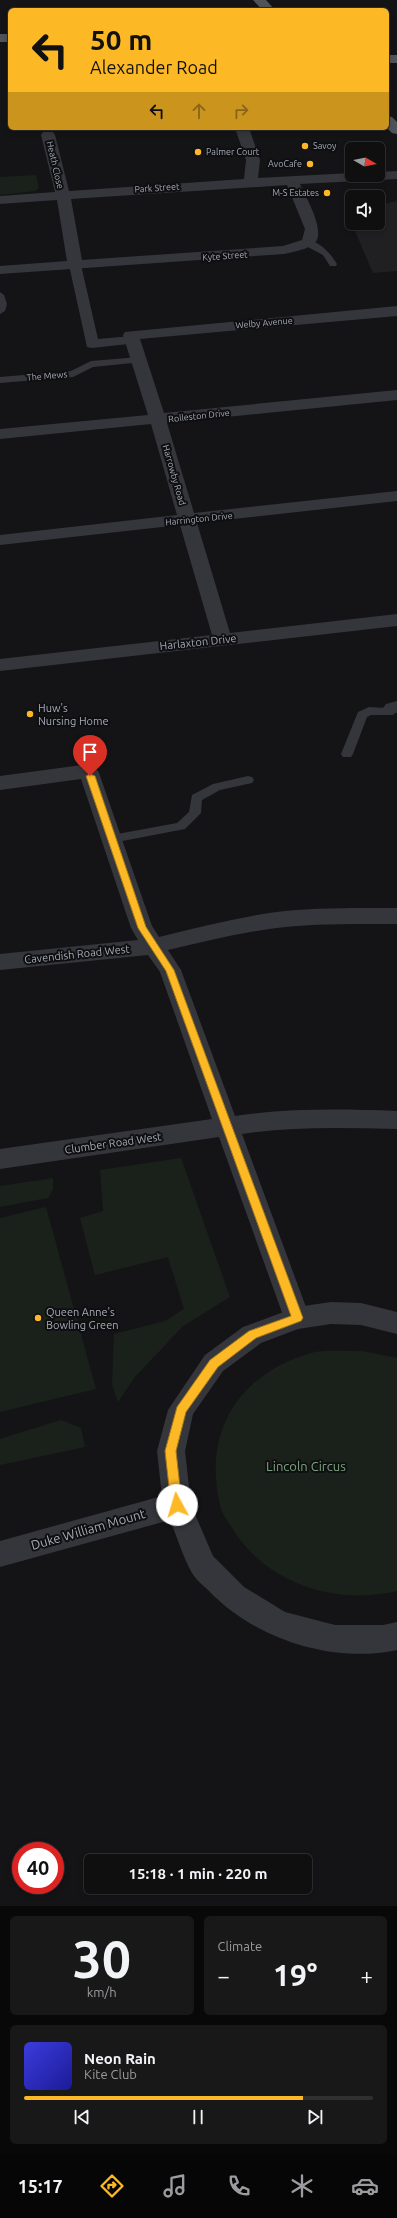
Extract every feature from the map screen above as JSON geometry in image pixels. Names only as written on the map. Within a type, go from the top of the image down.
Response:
[{"type":"main road","points":[[259,0],[267,8]]},
{"type":"street","points":[[243,130],[253,160],[252,183]]},
{"type":"street","name":"Heath Close","points":[[48,135],[62,194]]},
{"type":"street","name":"Park Street","points":[[0,200],[62,194],[397,175]]},
{"type":"street","points":[[292,181],[312,229],[311,239],[307,243]]},
{"type":"street","points":[[62,194],[74,265],[92,344],[132,338]]},
{"type":"street","name":"Kyte Street","points":[[74,265],[261,253],[284,250],[307,243]]},
{"type":"street","points":[[0,270],[74,265]]},
{"type":"street","name":"Welby Avenue","points":[[132,338],[397,311]]},
{"type":"street","name":"Harrowby Road","points":[[132,338],[158,420],[222,639]]},
{"type":"street","name":"Rolleston Drive","points":[[0,434],[158,420],[397,395]]},
{"type":"street","name":"Harrington Drive","points":[[0,540],[187,521],[397,496]]},
{"type":"street","name":"Harlaxton Drive","points":[[0,665],[397,620]]},
{"type":"street","points":[[0,783],[86,772],[90,776],[142,928],[170,970],[226,1127],[297,1318]]},
{"type":"street","name":"Cavendish Road West","points":[[0,962],[153,946],[218,930],[271,921],[344,916],[397,916]]},
{"type":"street","name":"Clumber Road West","points":[[0,1159],[278,1119],[322,1118],[397,1120]]},
{"type":"street","points":[[397,1323],[361,1314],[331,1313],[297,1318],[252,1335],[214,1363],[181,1410],[171,1451],[177,1505],[203,1565],[234,1597],[279,1624],[336,1639],[383,1639],[397,1636]]},
{"type":"street","name":"Duke William Mount","points":[[0,1554],[177,1505]]},
{"type":"lane","points":[[307,243],[326,254],[333,264]]},
{"type":"lane","points":[[0,295],[2,304],[0,312]]},
{"type":"lane","name":"The Mews","points":[[0,380],[73,374],[91,364],[139,360]]},
{"type":"lane","points":[[347,754],[362,716],[369,711],[389,712],[395,707]]},
{"type":"lane","points":[[112,839],[181,826],[195,813],[196,798],[217,787],[248,780]]},
{"type":"shaded area","points":[[397,201],[397,271],[373,273],[355,230],[385,230],[385,204]]},
{"type":"green space","points":[[36,175],[39,188],[35,191],[0,195],[0,177]]},
{"type":"green space","points":[[181,1158],[230,1297],[183,1326],[134,1378],[118,1402],[112,1384],[114,1334],[165,1321],[184,1309],[168,1257],[95,1275],[80,1218],[103,1211],[100,1170]]},
{"type":"green space","points":[[53,1178],[53,1189],[48,1198],[0,1207],[0,1186]]},
{"type":"green space","name":"Queen Anne's Bowling Green","points":[[46,1207],[96,1389],[0,1412],[0,1218]]},
{"type":"green space","name":"Lincoln Circus","points":[[330,1351],[362,1351],[397,1358],[397,1591],[375,1595],[330,1593],[287,1579],[268,1567],[251,1552],[236,1534],[225,1516],[220,1505],[216,1478],[217,1453],[222,1430],[232,1410],[246,1391],[264,1375],[285,1363],[311,1353]]},
{"type":"green space","points":[[61,1420],[81,1428],[85,1447],[0,1465],[0,1439]]},
{"type":"place","name":"Savoy","points":[[305,146]]},
{"type":"place","name":"Palmer Court","points":[[198,152]]},
{"type":"place","name":"AvoCafe","points":[[310,164]]},
{"type":"place","name":"M-S Estates","points":[[327,193]]},
{"type":"place","name":"Huw's Nursing Home","points":[[30,714]]},
{"type":"place","name":"Queen Anne's Bowling Green","points":[[38,1318]]},
{"type":"route","points":[[90,776],[142,928],[170,970],[297,1318],[252,1335],[214,1363],[181,1410],[171,1451],[177,1505]]}]
